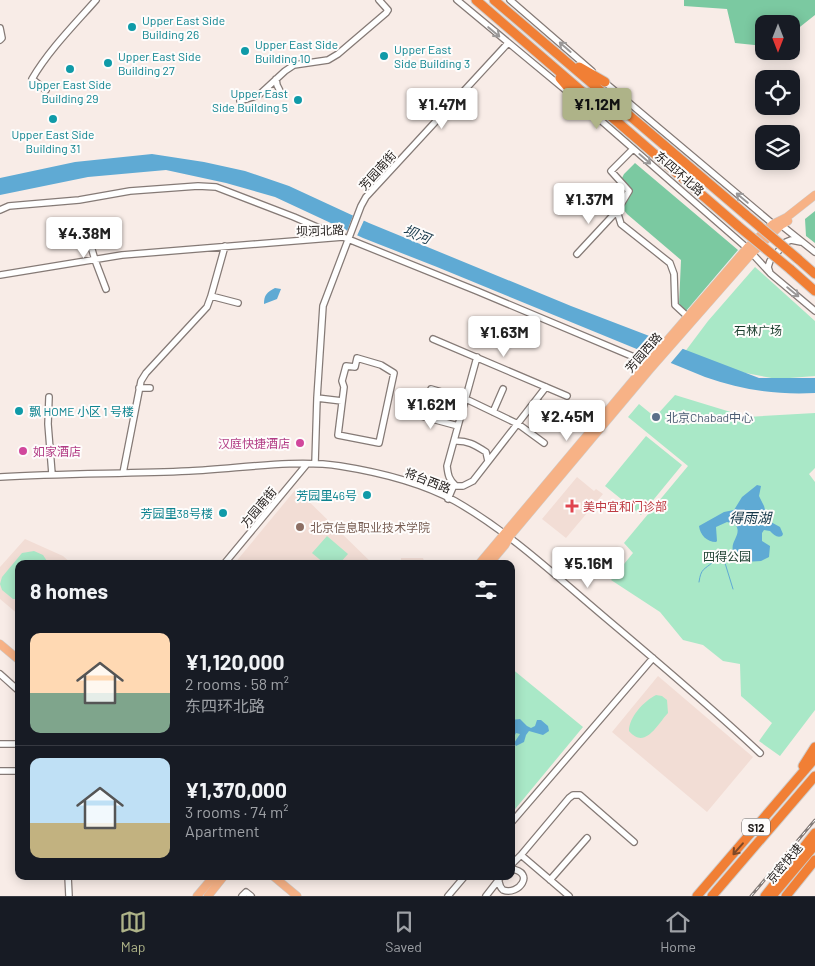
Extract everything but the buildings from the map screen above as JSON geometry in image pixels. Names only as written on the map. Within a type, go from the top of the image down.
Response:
[{"type":"highway","name":"东四环北路","points":[[476,0],[815,291]]},
{"type":"highway","name":"东四环北路","points":[[494,0],[815,274]]},
{"type":"highway","points":[[556,53],[605,82]]},
{"type":"highway","points":[[541,56],[583,105]]},
{"type":"highway","points":[[785,794],[815,747]]},
{"type":"highway","name":"S12","points":[[697,896],[815,758]]},
{"type":"highway","name":"S12","points":[[712,896],[815,776]]},
{"type":"highway","points":[[749,854],[815,784]]},
{"type":"highway","points":[[765,896],[815,833]]},
{"type":"highway","name":"京密快速","points":[[771,896],[815,844]]},
{"type":"highway","name":"京密快速","points":[[786,896],[815,860]]},
{"type":"highway","points":[[786,896],[815,867]]},
{"type":"main road","points":[[750,251],[786,217],[815,195]]},
{"type":"main road","points":[[777,225],[815,201]]},
{"type":"main road","name":"芳园西路","points":[[674,337],[688,317],[750,251]]},
{"type":"main road","name":"芳园西路","points":[[483,560],[507,535],[646,367],[750,251]]},
{"type":"main road","name":"芳园西路","points":[[491,560],[507,535]]},
{"type":"main road","points":[[0,644],[15,657]]},
{"type":"main road","points":[[197,896],[211,880]]},
{"type":"main road","points":[[208,896],[221,880]]},
{"type":"main road","points":[[278,880],[297,896]]},
{"type":"street","points":[[46,90],[32,79],[43,62],[96,0]]},
{"type":"street","points":[[240,101],[260,95],[294,65],[328,60],[338,54],[386,13],[388,10],[379,0]]},
{"type":"street","name":"东四环北路","points":[[457,0],[583,105],[750,251],[771,274],[815,311]]},
{"type":"street","name":"东四环北路","points":[[510,0],[777,225],[815,252]]},
{"type":"street","points":[[0,28],[2,38],[0,40]]},
{"type":"street","name":"芳园南街","points":[[315,463],[323,306],[360,208],[372,190],[508,44]]},
{"type":"street","points":[[273,86],[278,80]]},
{"type":"street","points":[[278,80],[277,86],[281,93]]},
{"type":"street","points":[[577,254],[617,211],[629,191],[611,171],[633,149]]},
{"type":"street","points":[[0,210],[9,206],[79,200],[130,191],[216,186],[326,231],[332,237]]},
{"type":"street","points":[[617,211],[621,224],[670,263],[674,274],[674,305],[688,317]]},
{"type":"street","points":[[84,222],[106,289]]},
{"type":"street","name":"坝河北路","points":[[0,275],[122,255],[349,237],[634,357],[646,367]]},
{"type":"street","points":[[771,274],[768,267],[770,261],[786,242],[791,240],[803,243]]},
{"type":"street","points":[[123,473],[141,381],[146,373],[207,308],[225,246]]},
{"type":"street","points":[[211,296],[238,303]]},
{"type":"street","points":[[433,339],[567,396]]},
{"type":"street","points":[[478,357],[447,466],[450,482],[456,486],[463,486],[473,482],[546,387]]},
{"type":"street","points":[[357,358],[381,365],[394,373],[379,444],[338,435],[342,401],[344,387],[342,381],[346,366],[355,367],[357,358]]},
{"type":"street","points":[[140,388],[150,388]]},
{"type":"street","points":[[431,389],[466,399],[518,424],[544,443]]},
{"type":"street","points":[[493,412],[503,389]]},
{"type":"street","points":[[49,397],[48,424],[52,474]]},
{"type":"street","points":[[317,398],[342,401]]},
{"type":"street","points":[[536,400],[560,420]]},
{"type":"street","points":[[410,413],[458,426]]},
{"type":"street","points":[[454,441],[473,444],[486,452],[488,461]]},
{"type":"street","name":"将台西路","points":[[0,478],[52,474],[189,471],[315,463],[341,466],[421,486],[448,498],[507,535],[653,658],[760,753]]},
{"type":"street","name":"方园南街","points":[[227,560],[307,464]]},
{"type":"street","points":[[448,498],[454,485]]},
{"type":"street","points":[[515,818],[653,658]]},
{"type":"street","points":[[0,674],[15,687]]},
{"type":"street","points":[[0,744],[15,744]]},
{"type":"street","points":[[0,771],[15,771]]},
{"type":"street","points":[[515,861],[573,795],[580,795],[634,842]]},
{"type":"street","points":[[550,880],[587,838]]},
{"type":"street","points":[[521,855],[569,896]]},
{"type":"street","points":[[500,880],[501,888],[506,893],[514,894],[519,892],[524,878],[515,871]]},
{"type":"street","points":[[68,880],[69,896]]},
{"type":"street","points":[[448,896],[462,880]]},
{"type":"street","points":[[486,896],[497,880]]},
{"type":"street","points":[[242,896],[246,892],[251,896]]},
{"type":"shaded area","name":"美中宜和门诊部","points":[[577,477],[594,491],[596,489],[603,494],[566,538],[542,519]]},
{"type":"shaded area","name":"北京信息职业技术学院","points":[[296,489],[369,560],[237,560]]},
{"type":"shaded area","points":[[25,539],[63,556],[68,560],[15,560],[15,612],[0,599],[0,567]]},
{"type":"shaded area","points":[[401,558],[423,558],[424,560],[401,560]]},
{"type":"shaded area","points":[[658,676],[753,757],[707,812],[612,732]]},
{"type":"green space","points":[[684,0],[815,0],[815,15],[800,27],[800,15],[755,15],[755,45],[735,43],[727,9],[684,6]]},
{"type":"green space","points":[[635,163],[738,250],[686,311],[679,305],[681,260],[627,214],[613,196],[624,174]]},
{"type":"green space","points":[[815,211],[815,243],[806,236],[805,219]]},
{"type":"green space","name":"石林广场","points":[[755,267],[815,321],[815,376],[777,379],[735,371],[684,353],[708,321]]},
{"type":"green space","name":"四得公园","points":[[675,395],[747,417],[815,413],[815,468],[809,474],[815,482],[815,710],[780,756],[759,741],[772,723],[741,696],[740,664],[723,661],[703,645],[683,640],[660,612],[611,580],[633,553],[624,543],[688,466],[628,417],[639,404],[655,417]]},
{"type":"green space","points":[[646,436],[682,465],[641,515],[605,486]]},
{"type":"green space","points":[[327,536],[348,554],[343,560],[320,560],[312,553]]},
{"type":"green space","points":[[34,551],[43,555],[46,560],[16,560],[22,553]]},
{"type":"green space","points":[[15,561],[15,599],[2,590],[0,584],[2,577]]},
{"type":"green space","points":[[515,671],[583,727],[515,809]]},
{"type":"green space","points":[[656,695],[662,696],[667,700],[668,713],[650,734],[640,738],[635,736],[629,731],[634,715],[642,705]]},
{"type":"water","points":[[152,154],[245,171],[289,186],[369,223],[571,306],[759,378],[815,378],[815,393],[759,391],[705,377],[363,238],[275,197],[226,183],[166,170],[88,177],[0,195],[0,178],[75,162]]},
{"type":"water","points":[[275,288],[281,289],[277,299],[264,304],[266,294]]},
{"type":"water","name":"得雨湖","points":[[757,485],[761,486],[759,496],[769,521],[780,527],[783,534],[780,537],[764,530],[762,541],[770,546],[769,557],[761,561],[745,562],[733,551],[733,544],[738,531],[735,524],[727,522],[716,527],[716,542],[704,537],[699,526],[724,512],[734,510],[742,497]]},
{"type":"water","points":[[520,719],[531,728],[535,726],[537,720],[541,720],[548,726],[549,731],[543,735],[529,731],[524,742],[516,746],[515,742],[520,734],[516,733],[515,735],[515,720]]},
{"type":"pier","points":[[354,213],[365,218],[356,238],[346,234]]},
{"type":"pier","points":[[662,337],[685,346],[669,365],[646,355]]},
{"type":"waterway","points":[[699,582],[703,570],[722,552]]},
{"type":"waterway","points":[[718,557],[725,563],[733,589]]},
{"type":"railway","points":[[751,896],[815,820]]},
{"type":"place","name":"Upper East Side Building 26","points":[[132,27]]},
{"type":"place","name":"Upper East Side Building 10","points":[[245,51]]},
{"type":"place","name":"Upper East Side Building 3","points":[[384,56]]},
{"type":"place","name":"Upper East Side Building 27","points":[[108,63]]},
{"type":"place","name":"Upper East Side Building 29","points":[[70,69]]},
{"type":"place","name":"Upper East Side Building 5","points":[[298,100]]},
{"type":"place","name":"Upper East Side Building 31","points":[[53,119]]},
{"type":"place","name":"飘 HOME 小区 1 号楼","points":[[19,411]]},
{"type":"place","name":"北京Chabad中心","points":[[656,417]]},
{"type":"place","name":"汉庭快捷酒店","points":[[300,443]]},
{"type":"place","name":"如家酒店","points":[[23,451]]},
{"type":"place","name":"芳园里46号","points":[[367,495]]},
{"type":"place","name":"美中宜和门诊部","points":[[572,506]]},
{"type":"place","name":"芳园里38号楼","points":[[223,513]]},
{"type":"place","name":"北京信息职业技术学院","points":[[300,527]]},
{"type":"water label","name":"坝河","points":[[417,234]]}]
